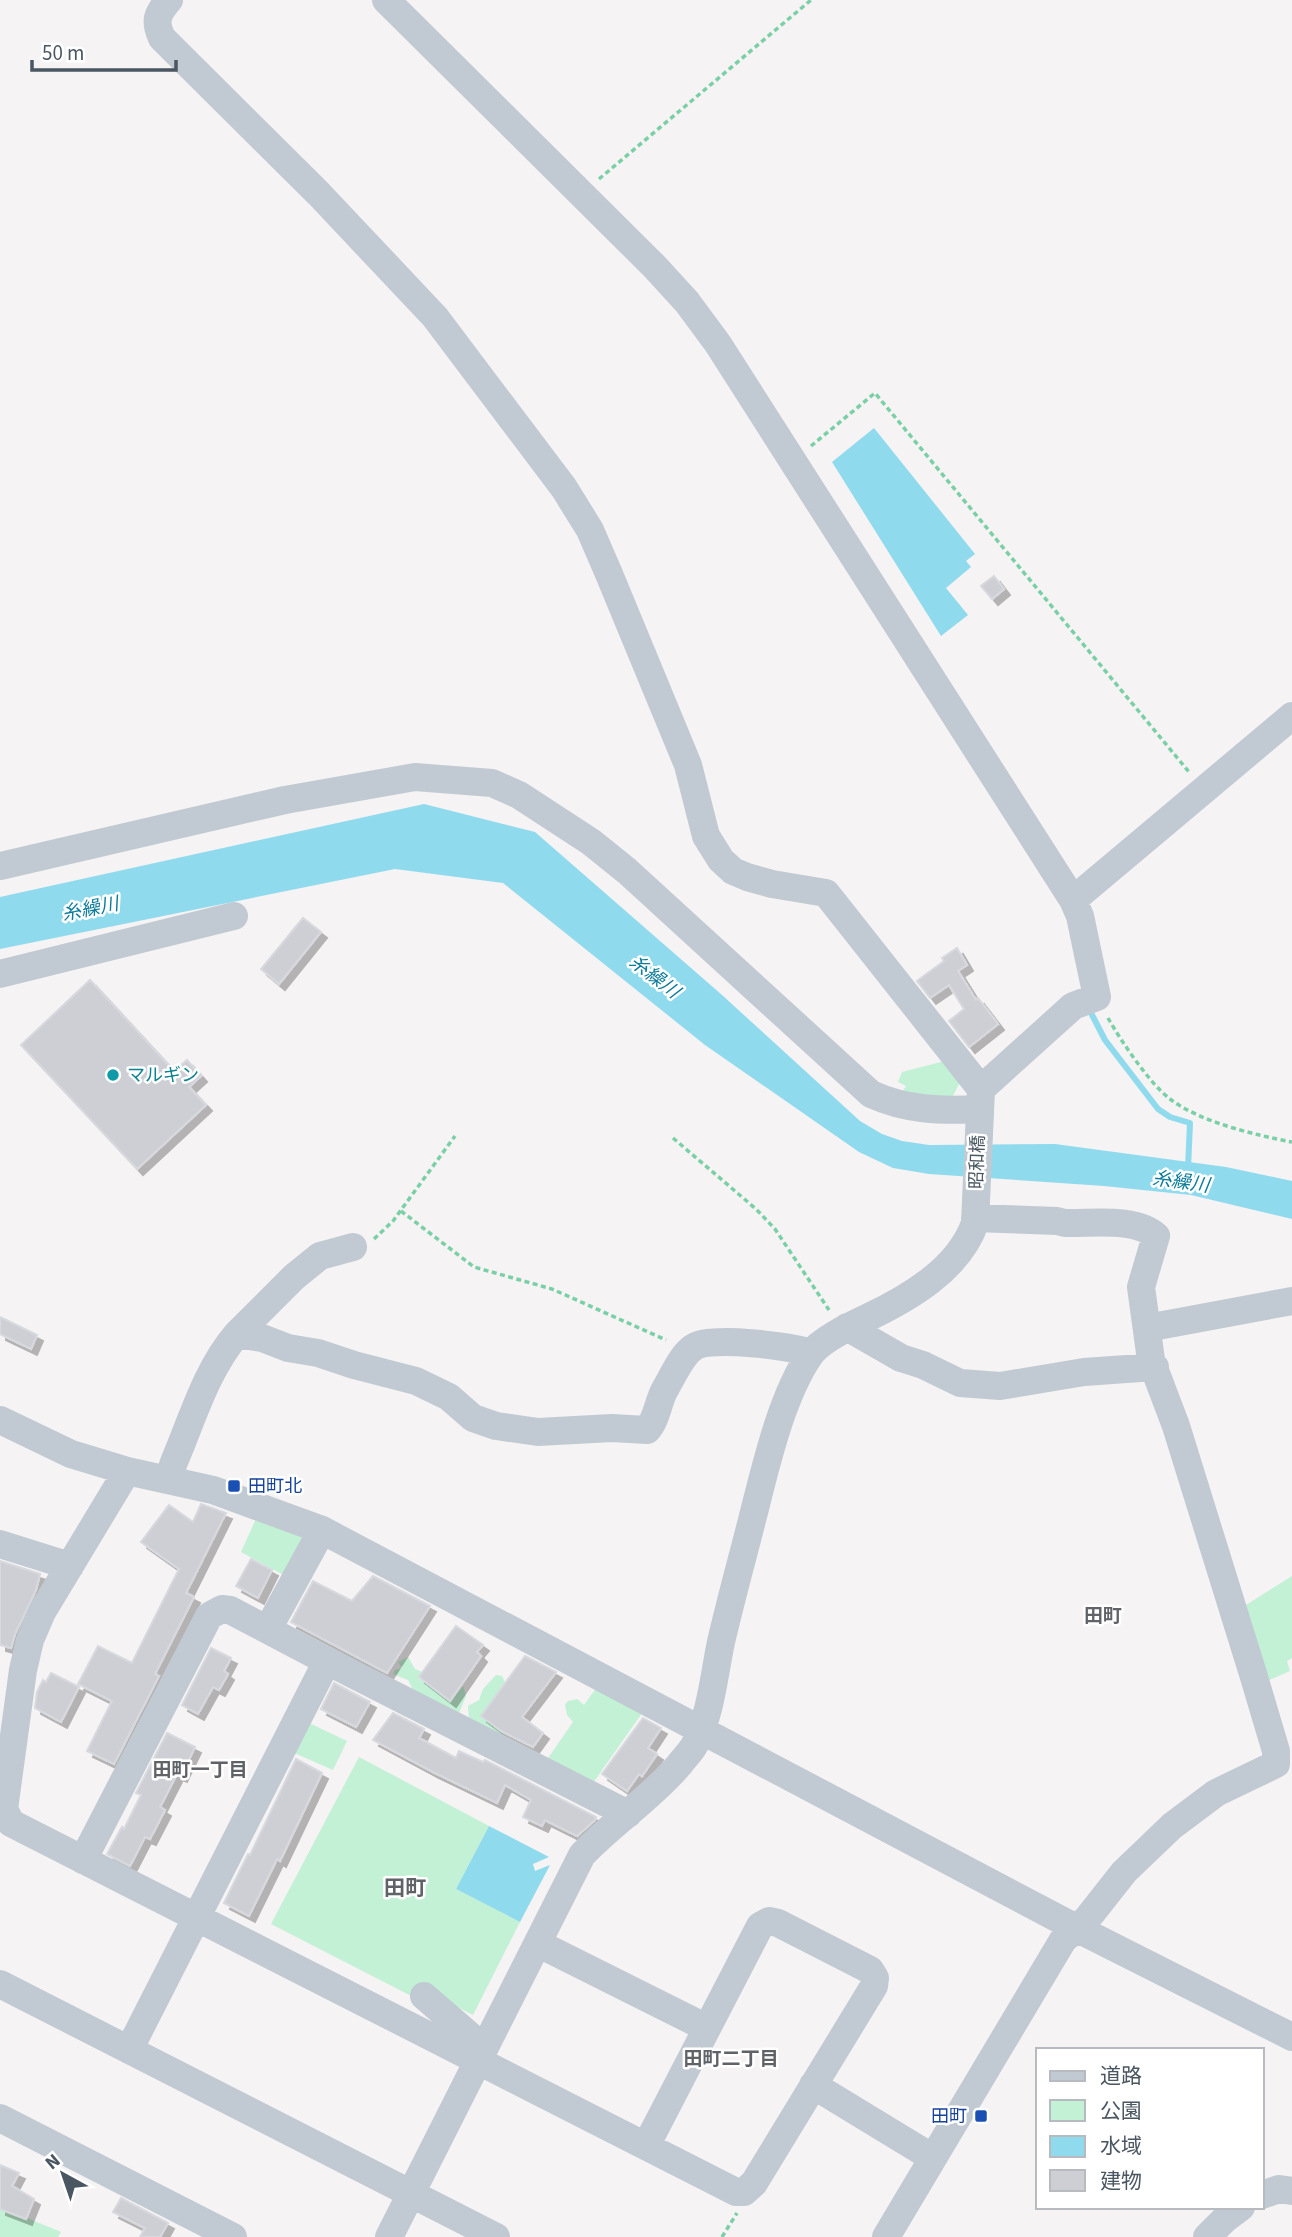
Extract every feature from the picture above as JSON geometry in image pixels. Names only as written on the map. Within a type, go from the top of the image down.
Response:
[{"type":"street","points":[[169,0],[158,13],[156,26],[162,38],[319,194],[435,317],[564,488],[590,530],[609,574],[688,765],[706,836],[720,860],[733,871],[747,877],[826,893],[979,1105]]},
{"type":"street","points":[[386,0],[687,302],[718,344],[1073,900],[1080,916],[1088,1000],[1000,1069],[979,1105]]},
{"type":"street","points":[[1073,900],[1292,716]]},
{"type":"street","points":[[0,866],[285,800],[402,779],[449,778],[492,783],[544,809],[627,871],[871,1094],[907,1107],[937,1111],[979,1105]]},
{"type":"street","points":[[0,974],[234,916]]},
{"type":"street","name":"昭和橋","points":[[811,1353],[844,1329],[908,1295],[959,1255],[969,1240],[975,1212],[979,1105]]},
{"type":"street","points":[[886,2237],[1063,1940],[1124,1872],[1172,1826],[1216,1793],[1276,1764],[1276,1751],[1258,1689],[1180,1439],[1151,1360],[1141,1287],[1156,1236],[1148,1229],[1135,1224],[1065,1223],[975,1212]]},
{"type":"street","points":[[169,1478],[225,1348],[294,1277],[320,1256],[353,1247]]},
{"type":"street","points":[[1147,1328],[1292,1301]]},
{"type":"street","points":[[844,1329],[960,1383],[1000,1386],[1084,1372],[1155,1367]]},
{"type":"street","points":[[237,1335],[262,1338],[288,1348],[318,1353],[354,1366],[416,1381],[449,1397],[473,1418],[496,1426],[538,1432],[612,1427],[647,1430],[651,1426],[658,1403],[688,1353],[693,1347],[712,1341],[798,1348],[811,1353],[792,1391],[768,1457],[695,1746],[674,1770],[582,1855],[389,2237]]},
{"type":"street","points":[[0,1420],[71,1454],[247,1501],[322,1530],[1076,1928],[1292,2037]]},
{"type":"street","points":[[127,1471],[42,1612],[30,1640],[23,1670],[4,1824],[481,2054],[646,2146],[736,2192],[744,2192],[754,2183],[874,1986],[875,1978],[870,1970],[778,1923],[769,1922],[760,1926],[646,2146]]},
{"type":"street","points":[[268,1629],[322,1530]]},
{"type":"street","points":[[0,1544],[70,1566]]},
{"type":"street","points":[[83,1860],[209,1616],[222,1609],[230,1610],[268,1629],[628,1814]]},
{"type":"street","points":[[129,2050],[327,1661]]},
{"type":"street","points":[[539,1944],[706,2028]]},
{"type":"street","points":[[0,1984],[496,2237]]},
{"type":"street","points":[[424,1996],[481,2054]]},
{"type":"street","points":[[813,2085],[933,2158]]},
{"type":"street","points":[[0,2118],[233,2237]]},
{"type":"street","points":[[1264,2194],[1279,2189],[1292,2191]]},
{"type":"street","points":[[1207,2237],[1238,2209]]},
{"type":"path","points":[[581,194],[811,0]]},
{"type":"path","points":[[793,461],[875,393],[1204,790]]},
{"type":"path","points":[[1088,1000],[1115,1030],[1159,1089],[1171,1100],[1199,1115],[1292,1142]]},
{"type":"path","points":[[353,1247],[380,1235],[456,1136]]},
{"type":"path","points":[[673,1138],[775,1229],[844,1329]]},
{"type":"path","points":[[401,1211],[474,1267],[552,1289],[659,1336],[688,1353]]},
{"type":"green space","points":[[954,1061],[963,1076],[949,1104],[901,1094],[906,1086],[898,1082],[902,1072]]},
{"type":"green space","points":[[259,1512],[302,1531],[307,1544],[289,1578],[241,1552]]},
{"type":"green space","points":[[1292,1576],[1292,1658],[1287,1661],[1290,1671],[1265,1682],[1246,1605]]},
{"type":"green space","points":[[408,1657],[415,1669],[422,1672],[418,1678],[450,1701],[463,1686],[466,1696],[459,1713],[413,1690],[408,1680],[393,1674],[395,1670],[402,1668],[398,1662]]},
{"type":"green space","points":[[496,1675],[502,1676],[505,1682],[481,1716],[509,1739],[469,1719],[468,1706],[479,1700],[483,1689]]},
{"type":"green space","points":[[599,1684],[645,1709],[593,1783],[546,1761],[573,1722],[567,1715],[565,1705],[568,1701],[577,1699],[584,1705]]},
{"type":"green space","points":[[307,1722],[347,1741],[333,1770],[292,1752]]},
{"type":"green space","points":[[359,1757],[489,1826],[456,1889],[520,1922],[473,2015],[424,1990],[419,2000],[271,1924]]},
{"type":"green space","points":[[0,2207],[61,2232],[58,2237],[0,2237]]},
{"type":"water","points":[[874,428],[975,554],[966,561],[971,567],[946,588],[968,615],[941,636],[832,462]]},
{"type":"water","name":"糸繰川","points":[[424,804],[535,832],[722,995],[860,1121],[882,1134],[902,1141],[929,1145],[1055,1144],[1226,1167],[1292,1181],[1292,1219],[1191,1195],[929,1174],[893,1168],[859,1152],[705,1045],[503,883],[395,869],[0,949],[0,897]]},
{"type":"water","points":[[489,1826],[549,1857],[533,1864],[535,1871],[550,1865],[520,1922],[456,1889]]},
{"type":"building","points":[[994,576],[1004,589],[992,599],[981,586]]},
{"type":"building","points":[[303,918],[321,932],[279,984],[261,969]]},
{"type":"building","points":[[957,948],[967,965],[958,971],[976,1000],[978,998],[998,1024],[969,1047],[949,1021],[964,1009],[949,985],[930,998],[917,981]]},
{"type":"building","name":"マルギン","points":[[90,980],[174,1071],[187,1060],[201,1076],[189,1087],[206,1105],[137,1169],[21,1045]]},
{"type":"building","points":[[0,1317],[37,1335],[31,1349],[0,1334]]},
{"type":"building","points":[[201,1504],[226,1513],[186,1593],[194,1597],[155,1674],[159,1676],[114,1764],[87,1751],[112,1701],[78,1684],[98,1646],[132,1663],[179,1569],[141,1542],[169,1505],[193,1522]]},
{"type":"building","points":[[251,1559],[272,1570],[258,1598],[236,1586]]},
{"type":"building","points":[[0,1561],[40,1574],[36,1590],[11,1648],[0,1645]]},
{"type":"building","points":[[373,1576],[430,1606],[387,1673],[291,1622],[313,1581],[352,1601]]},
{"type":"building","points":[[456,1626],[483,1645],[477,1652],[481,1656],[450,1701],[419,1677]]},
{"type":"building","points":[[211,1648],[231,1658],[224,1671],[228,1674],[219,1690],[213,1687],[198,1714],[182,1705]]},
{"type":"building","points":[[525,1656],[556,1672],[522,1717],[543,1733],[533,1747],[501,1731],[481,1716]]},
{"type":"building","points":[[51,1673],[79,1687],[61,1722],[35,1708],[37,1692],[43,1680],[46,1682]]},
{"type":"building","points":[[334,1683],[370,1702],[356,1727],[321,1709]]},
{"type":"building","points":[[393,1713],[424,1729],[419,1738],[456,1758],[459,1751],[483,1762],[485,1760],[596,1817],[595,1820],[577,1836],[545,1820],[542,1826],[523,1817],[531,1800],[505,1785],[497,1803],[373,1740]]},
{"type":"building","points":[[643,1718],[661,1728],[648,1748],[657,1754],[642,1776],[639,1774],[627,1791],[602,1774]]},
{"type":"building","points":[[167,1733],[195,1747],[181,1776],[177,1774],[160,1807],[165,1810],[150,1839],[145,1837],[130,1866],[107,1854],[122,1827],[124,1829],[141,1795],[136,1793]]},
{"type":"building","points":[[296,1759],[322,1773],[280,1861],[277,1859],[249,1916],[224,1903]]},
{"type":"building","points":[[0,2165],[19,2173],[12,2186],[34,2199],[26,2219],[0,2209]]},
{"type":"building","points":[[121,2198],[168,2223],[160,2237],[140,2237],[145,2228],[113,2212]]},
{"type":"waterway","name":"糸繰川","points":[[1089,1009],[1105,1040],[1158,1109],[1170,1117],[1190,1123],[1188,1168]]},
{"type":"place","name":"マルギン","points":[[113,1075]]},
{"type":"place","name":"田町北","points":[[234,1486]]},
{"type":"place","name":"田町","points":[[981,2116]]},
{"type":"district","name":"田町","points":[[1103,1615]]},
{"type":"district","name":"田町一丁目","points":[[200,1769]]},
{"type":"district","name":"田町","points":[[405,1888]]},
{"type":"district","name":"田町二丁目","points":[[731,2058]]}]
